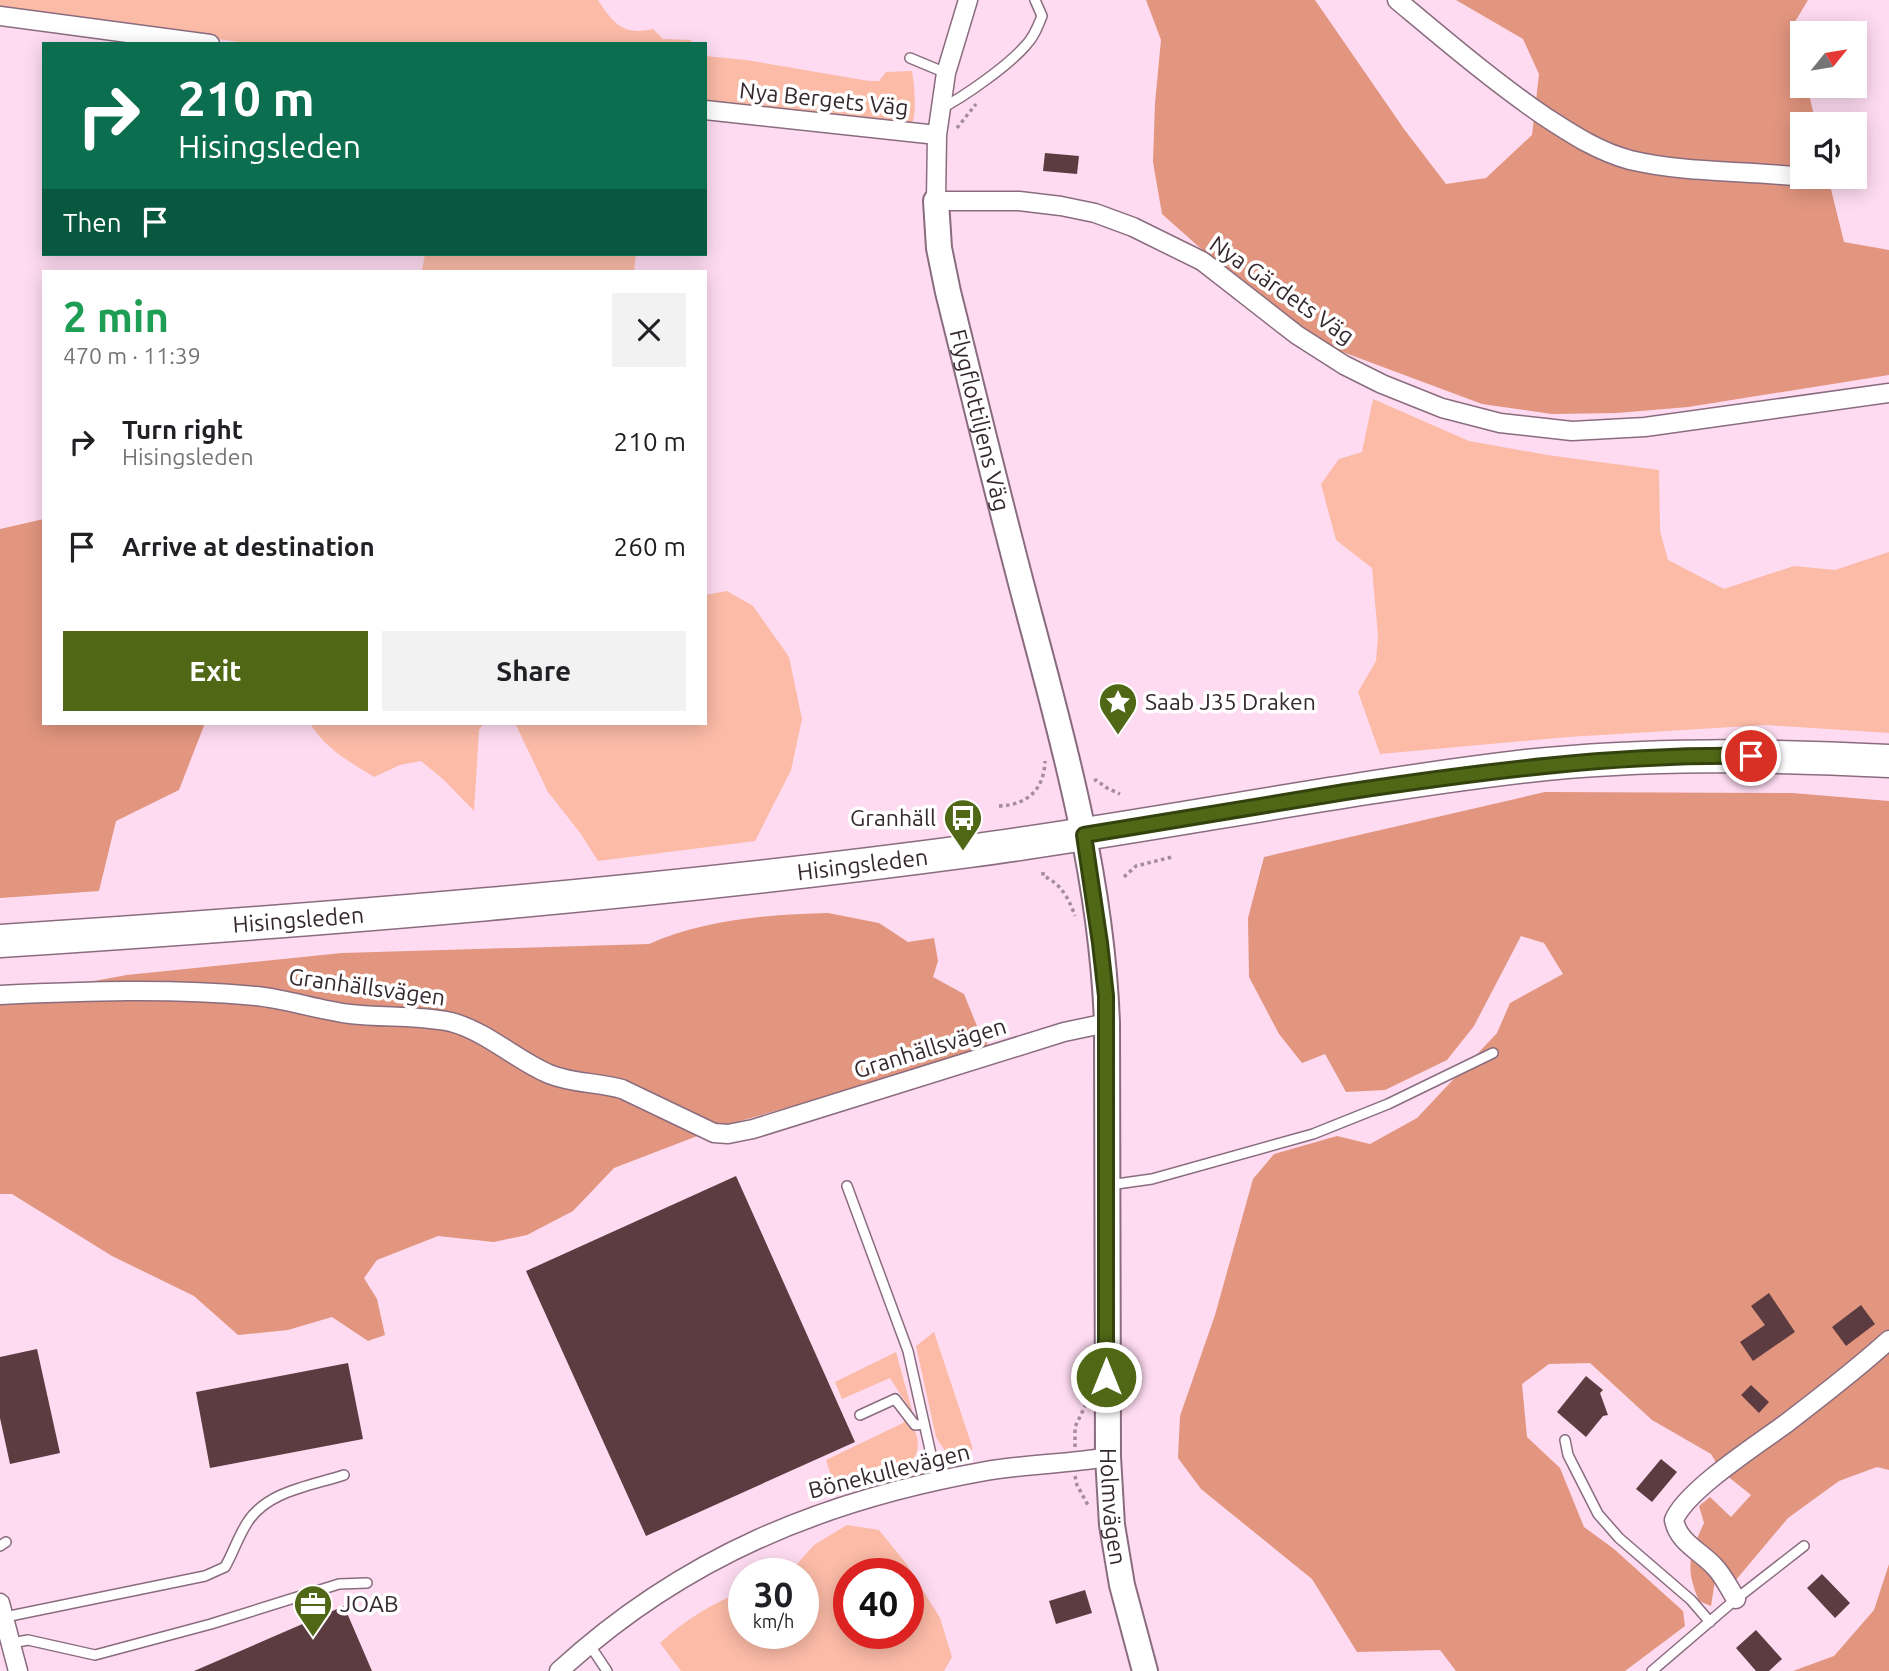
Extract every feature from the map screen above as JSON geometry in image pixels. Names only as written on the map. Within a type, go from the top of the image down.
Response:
[{"type":"highway","name":"Hisingsleden","points":[[0,941],[674,886],[1084,835],[1530,766],[1642,758],[1724,756],[1889,761]]},
{"type":"street","name":"Flygflottiljens Väg","points":[[968,0],[946,73],[940,109],[936,201],[939,248],[1084,835]]},
{"type":"street","points":[[1397,0],[1518,98],[1587,144],[1628,159],[1669,168],[1790,175]]},
{"type":"street","points":[[0,16],[195,42]]},
{"type":"street","name":"Nya Bergets Väg","points":[[707,110],[937,139]]},
{"type":"street","name":"Nya Gärdets Väg","points":[[936,201],[1019,201],[1061,206],[1095,213],[1133,227],[1202,261],[1297,335],[1344,365],[1382,384],[1442,408],[1500,423],[1572,431],[1645,427],[1889,393]]},
{"type":"street","name":"Holmvägen","points":[[1084,835],[1104,972],[1107,1023],[1108,1457],[1112,1525],[1122,1585],[1145,1671]]},
{"type":"street","name":"Granhällsvägen","points":[[0,995],[124,989],[258,996],[352,1014],[428,1018],[454,1023],[475,1032],[526,1064],[552,1076],[571,1082],[606,1084],[622,1088],[714,1133],[728,1134],[753,1129],[1065,1032],[1107,1023]]},
{"type":"street","points":[[1736,1599],[1715,1566],[1689,1546],[1680,1534],[1674,1520],[1677,1513],[1691,1497],[1730,1465],[1821,1397],[1889,1340]]},
{"type":"street","name":"Bönekullevägen","points":[[559,1671],[589,1644],[653,1597],[743,1545],[819,1513],[886,1492],[937,1481],[1010,1468],[1108,1457]]},
{"type":"street","points":[[3,1610],[18,1671]]},
{"type":"lane","points":[[940,109],[958,100],[1026,46],[1038,28],[1042,16],[1035,0]]},
{"type":"lane","points":[[910,58],[946,73]]},
{"type":"lane","points":[[1106,1186],[1152,1178],[1313,1134],[1388,1104],[1493,1053]]},
{"type":"lane","points":[[847,1186],[908,1351],[937,1481]]},
{"type":"lane","points":[[860,1415],[895,1399],[915,1425],[924,1424]]},
{"type":"lane","points":[[1565,1440],[1568,1455],[1598,1514],[1619,1538],[1691,1600],[1710,1622]]},
{"type":"lane","points":[[3,1610],[205,1576],[225,1567],[246,1524],[260,1506],[279,1496],[344,1475]]},
{"type":"lane","points":[[1652,1671],[1736,1599],[1804,1546]]},
{"type":"lane","points":[[12,1643],[28,1640],[94,1655],[211,1624],[339,1584],[367,1583]]},
{"type":"lane","points":[[589,1644],[607,1671]]},
{"type":"path","points":[[937,139],[951,142],[965,114],[979,100]]},
{"type":"path","points":[[999,806],[1029,800],[1036,793],[1044,770],[1044,756]]},
{"type":"path","points":[[1094,781],[1120,794]]},
{"type":"path","points":[[1124,877],[1133,868],[1145,863],[1172,858]]},
{"type":"shaded area","points":[[0,0],[598,0],[614,21],[626,29],[653,29],[663,39],[692,42],[240,42],[0,10]]},
{"type":"shaded area","points":[[1146,0],[1315,0],[1404,129],[1446,184],[1486,178],[1532,135],[1539,74],[1523,39],[1456,0],[1808,0],[1795,21],[1790,21],[1790,98],[1810,98],[1813,112],[1790,112],[1790,189],[1831,189],[1844,242],[1889,250],[1889,375],[1688,407],[1617,413],[1552,414],[1482,404],[1340,351],[1262,303],[1162,214],[1153,162],[1161,40]]},
{"type":"shaded area","points":[[707,56],[746,60],[869,81],[879,81],[886,72],[912,71],[914,119],[912,123],[896,125],[707,101]]},
{"type":"shaded area","points":[[425,256],[636,256],[634,270],[422,270]]},
{"type":"shaded area","points":[[1373,399],[1469,441],[1659,470],[1660,531],[1668,560],[1724,589],[1794,566],[1835,570],[1889,552],[1889,733],[1765,725],[1568,737],[1380,754],[1358,692],[1376,661],[1378,636],[1372,568],[1336,540],[1321,484],[1339,459],[1362,452]]},
{"type":"shaded area","points":[[42,519],[42,725],[204,725],[179,790],[116,821],[99,891],[0,898],[0,529]]},
{"type":"shaded area","points":[[727,591],[753,606],[789,657],[802,719],[791,770],[755,841],[598,861],[548,792],[516,725],[707,725],[707,595]]},
{"type":"shaded area","points":[[311,725],[483,725],[479,730],[474,811],[421,761],[400,765],[374,777],[330,747]]},
{"type":"shaded area","points":[[1545,792],[1792,793],[1889,801],[1889,1470],[1877,1467],[1839,1481],[1788,1518],[1735,1581],[1715,1580],[1711,1606],[1699,1601],[1690,1570],[1692,1553],[1704,1523],[1699,1506],[1710,1497],[1731,1517],[1751,1495],[1721,1471],[1711,1454],[1652,1420],[1590,1363],[1549,1364],[1522,1384],[1527,1437],[1560,1468],[1584,1527],[1614,1549],[1683,1611],[1685,1626],[1625,1671],[1456,1671],[1440,1650],[1357,1652],[1312,1579],[1201,1489],[1178,1458],[1180,1416],[1215,1315],[1253,1179],[1274,1154],[1337,1136],[1370,1144],[1417,1118],[1497,1033],[1510,1003],[1563,974],[1544,943],[1521,936],[1474,1026],[1447,1060],[1385,1090],[1346,1092],[1325,1054],[1302,1063],[1279,1034],[1249,977],[1248,918],[1264,857]]},
{"type":"shaded area","points":[[828,913],[879,923],[908,942],[934,938],[938,961],[933,977],[964,994],[979,1031],[990,1048],[957,1060],[726,1125],[614,1168],[573,1211],[527,1235],[494,1242],[438,1236],[377,1260],[364,1278],[377,1299],[385,1335],[368,1341],[332,1317],[288,1330],[238,1335],[194,1296],[112,1256],[12,1194],[0,1194],[0,998],[127,975],[342,953],[649,944],[691,929],[737,920]]},
{"type":"shaded area","points":[[934,1332],[972,1446],[972,1450],[949,1457],[936,1437],[916,1346]]},
{"type":"shaded area","points":[[896,1352],[913,1414],[890,1378],[842,1399],[835,1382]]},
{"type":"shaded area","points":[[905,1420],[913,1428],[917,1438],[913,1460],[834,1485],[826,1460]]},
{"type":"shaded area","points":[[847,1525],[879,1530],[902,1558],[833,1558],[833,1649],[924,1649],[924,1592],[940,1618],[952,1657],[944,1671],[681,1671],[660,1643],[699,1613],[728,1598],[728,1649],[819,1649],[819,1558],[802,1558],[814,1545]]},
{"type":"shaded area","points":[[1889,1564],[1889,1671],[1793,1671],[1834,1656],[1874,1610]]},
{"type":"building","points":[[1045,153],[1079,156],[1077,174],[1043,171]]},
{"type":"building","points":[[736,1176],[855,1442],[646,1536],[526,1271]]},
{"type":"building","points":[[1769,1293],[1795,1332],[1753,1361],[1740,1342],[1765,1325],[1751,1306]]},
{"type":"building","points":[[1861,1305],[1875,1324],[1846,1346],[1832,1327]]},
{"type":"building","points":[[37,1349],[60,1453],[10,1464],[0,1418],[0,1357]]},
{"type":"building","points":[[348,1363],[363,1439],[210,1468],[196,1392]]},
{"type":"building","points":[[1586,1376],[1603,1390],[1600,1393],[1608,1415],[1603,1416],[1586,1437],[1557,1412]]},
{"type":"building","points":[[1751,1385],[1769,1402],[1759,1413],[1741,1395]]},
{"type":"building","points":[[1661,1459],[1677,1472],[1652,1502],[1636,1489]]},
{"type":"building","points":[[1822,1574],[1850,1603],[1835,1618],[1807,1588]]},
{"type":"building","points":[[1085,1590],[1092,1613],[1056,1624],[1049,1601]]},
{"type":"building","name":"JOAB","points":[[344,1606],[372,1671],[194,1671]]},
{"type":"building","points":[[1756,1630],[1782,1659],[1769,1671],[1756,1671],[1736,1648]]},
{"type":"place","name":"Saab J35 Draken","points":[[1118,736]]},
{"type":"place","name":"Granhäll","points":[[963,852]]},
{"type":"place","name":"JOAB","points":[[313,1638]]},
{"type":"route","points":[[1106,1377],[1106,996],[1084,835],[1530,766],[1642,758],[1751,756]]}]
